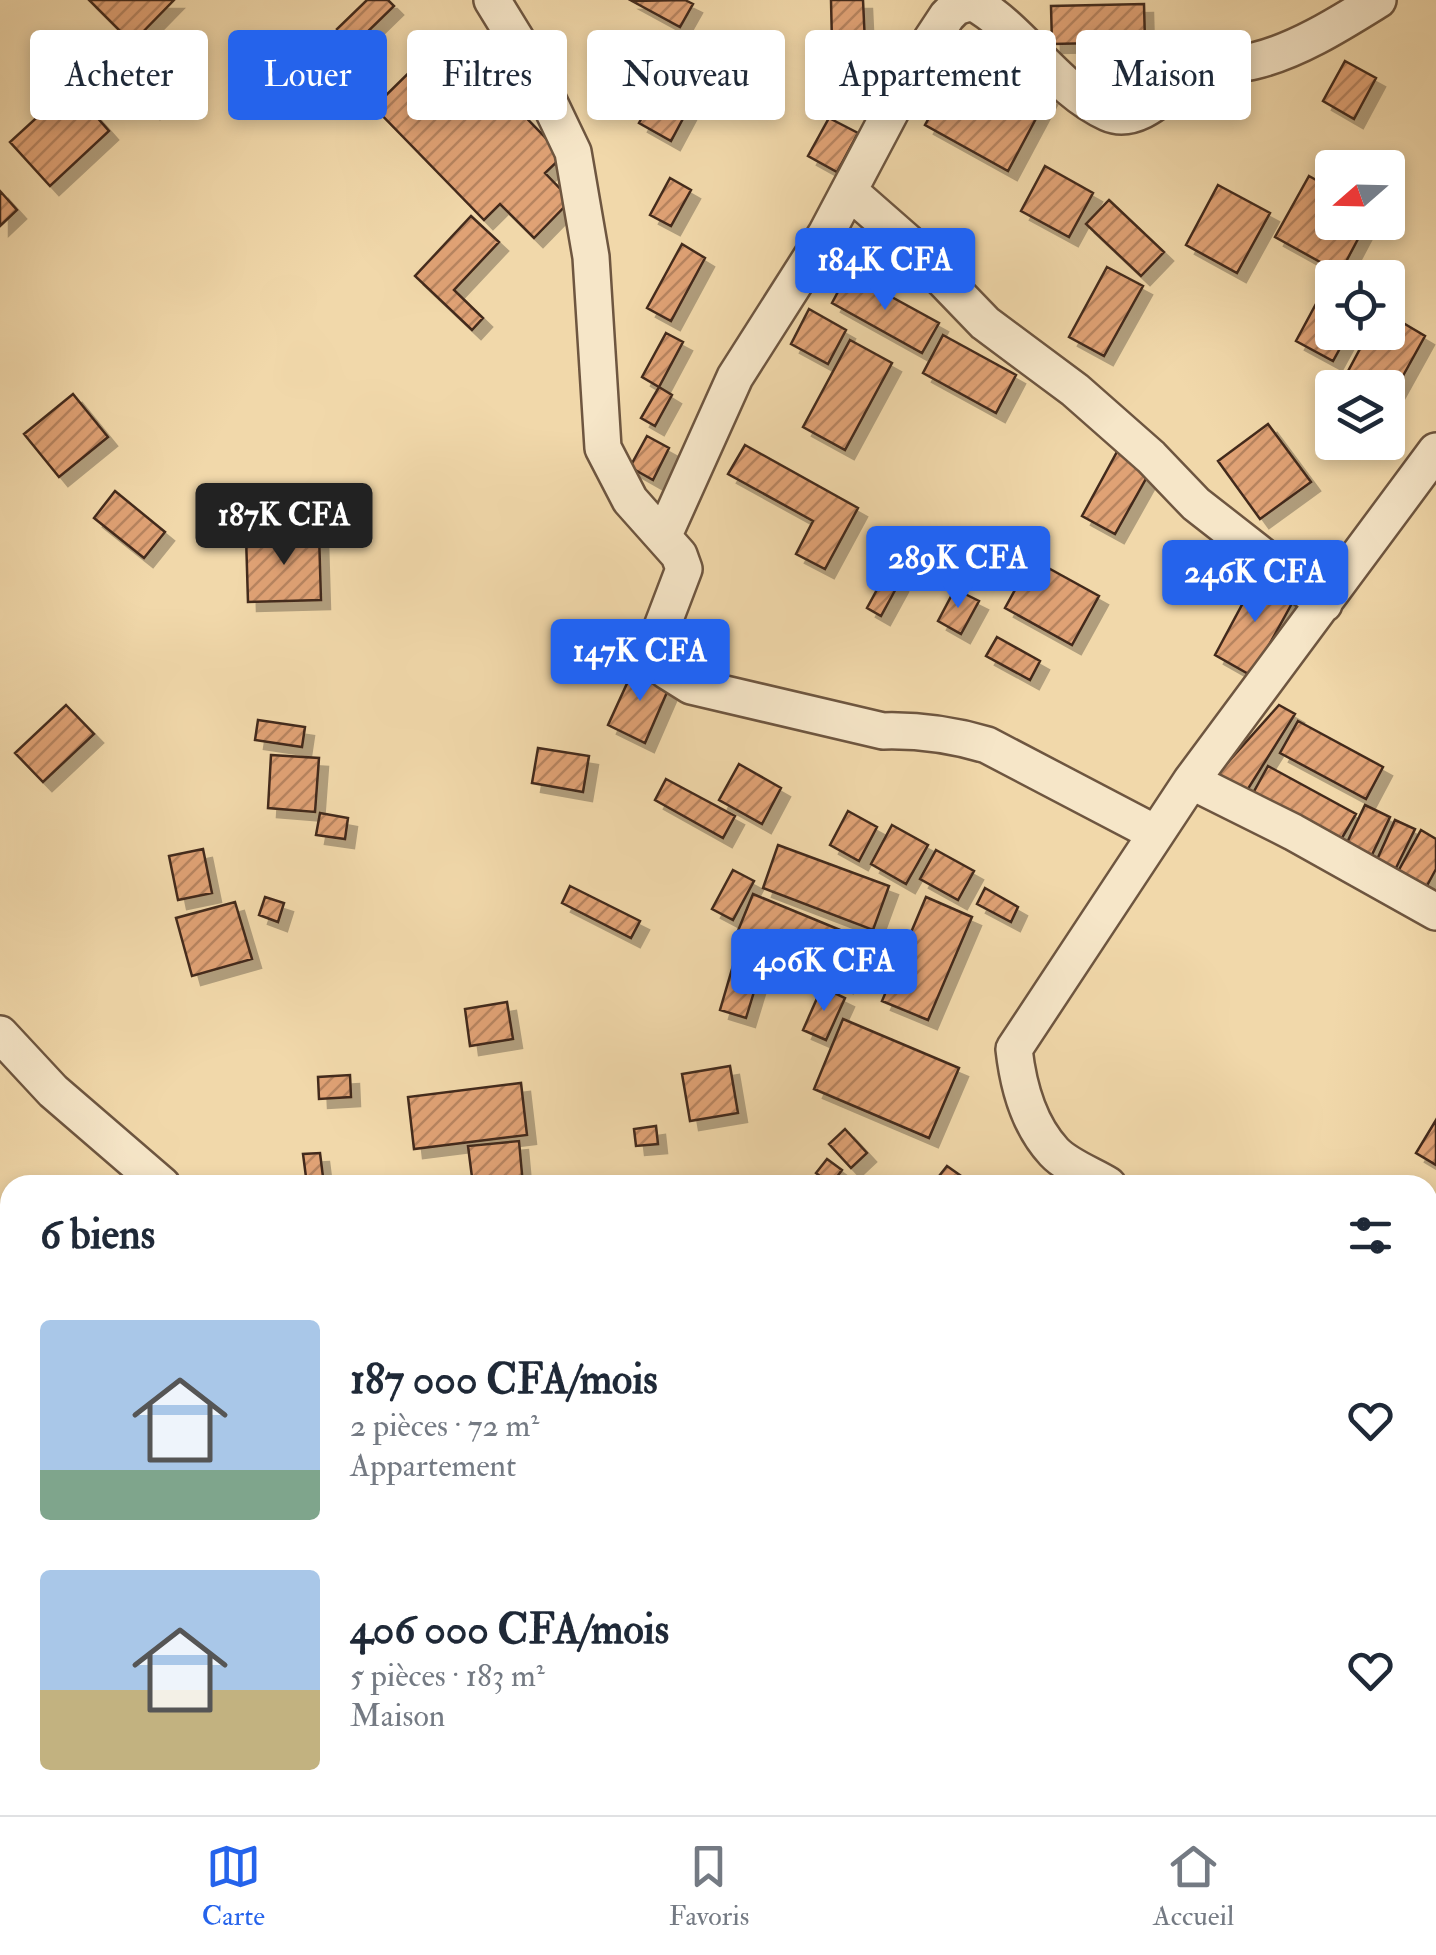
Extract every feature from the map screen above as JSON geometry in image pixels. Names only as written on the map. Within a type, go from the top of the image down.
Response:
[{"type":"street","points":[[492,0],[530,62],[573,152],[591,257],[603,448],[630,500],[679,555],[684,568],[660,632],[666,671],[690,686],[883,731],[910,730],[987,745],[1154,833]]},
{"type":"street","points":[[663,537],[734,377],[826,234],[918,60],[956,7],[972,2],[990,12],[1035,58],[1087,100],[1112,115],[1128,115],[1153,104],[1190,76],[1222,65],[1256,60],[1315,36],[1378,0]]},
{"type":"street","points":[[849,191],[906,241],[985,322],[1075,390],[1151,457],[1196,504],[1324,604]]},
{"type":"street","points":[[1091,1175],[1056,1154],[1046,1140],[1023,1097],[1014,1049],[1154,833],[1436,451]]},
{"type":"street","points":[[1191,781],[1436,912]]},
{"type":"street","points":[[0,1034],[53,1091],[150,1175]]},
{"type":"building","points":[[89,0],[174,0],[145,30],[119,30]]},
{"type":"building","points":[[367,0],[388,0],[394,6],[369,30],[337,29]]},
{"type":"building","points":[[685,0],[693,4],[680,27],[632,1]]},
{"type":"building","points":[[831,0],[863,0],[864,30],[832,30]]},
{"type":"building","points":[[1144,4],[1145,30],[1076,30],[1076,43],[1056,44],[1051,6]]},
{"type":"building","points":[[1345,61],[1376,78],[1354,119],[1323,101]]},
{"type":"building","points":[[407,75],[407,120],[528,120],[563,156],[545,173],[571,200],[534,238],[500,204],[484,220],[387,120],[387,94]]},
{"type":"building","points":[[34,120],[99,120],[109,131],[50,186],[10,142]]},
{"type":"building","points":[[641,120],[682,120],[671,141],[639,123]]},
{"type":"building","points":[[828,120],[858,133],[837,172],[808,156]]},
{"type":"building","points":[[928,120],[1035,120],[1008,171],[925,125]]},
{"type":"building","points":[[1045,166],[1093,193],[1069,237],[1021,211]]},
{"type":"building","points":[[1309,176],[1315,179],[1315,240],[1357,240],[1347,260],[1317,260],[1275,237]]},
{"type":"building","points":[[670,178],[691,190],[671,226],[650,215]]},
{"type":"building","points":[[1218,185],[1270,213],[1237,273],[1186,245]]},
{"type":"building","points":[[0,191],[17,210],[0,226]]},
{"type":"building","points":[[1109,200],[1164,252],[1141,276],[1086,224]]},
{"type":"building","points":[[471,216],[499,242],[454,290],[483,318],[472,330],[415,276]]},
{"type":"building","points":[[682,244],[705,258],[671,321],[647,308]]},
{"type":"building","points":[[1107,267],[1143,286],[1104,356],[1069,337]]},
{"type":"building","points":[[848,273],[939,323],[922,353],[832,303]]},
{"type":"building","points":[[1315,306],[1315,350],[1339,350],[1333,361],[1296,341]]},
{"type":"building","points":[[809,309],[846,330],[828,364],[791,344]]},
{"type":"building","points":[[1405,324],[1425,336],[1405,372],[1349,370],[1359,350],[1405,350]]},
{"type":"building","points":[[666,333],[683,342],[659,387],[642,377]]},
{"type":"building","points":[[943,335],[1016,375],[996,413],[923,373]]},
{"type":"building","points":[[850,340],[892,363],[845,450],[803,427]]},
{"type":"building","points":[[659,387],[672,395],[655,426],[641,418]]},
{"type":"building","points":[[73,394],[108,437],[59,477],[24,434]]},
{"type":"building","points":[[1268,424],[1311,482],[1260,519],[1218,461]]},
{"type":"building","points":[[647,436],[669,448],[653,480],[630,467]]},
{"type":"building","points":[[745,445],[858,508],[825,569],[796,554],[813,521],[728,474]]},
{"type":"building","points":[[1118,450],[1152,468],[1115,534],[1082,516]]},
{"type":"building","points":[[260,485],[300,485],[300,528],[261,529]]},
{"type":"building","points":[[115,491],[165,532],[144,558],[94,518]]},
{"type":"building","points":[[319,534],[321,600],[248,602],[246,536]]},
{"type":"building","points":[[1032,559],[1099,596],[1072,645],[1005,608]]},
{"type":"building","points":[[885,575],[899,583],[881,616],[867,608]]},
{"type":"building","points":[[1258,575],[1296,596],[1252,676],[1215,655]]},
{"type":"building","points":[[955,589],[979,601],[961,634],[938,621]]},
{"type":"building","points":[[997,637],[1040,661],[1030,680],[986,656]]},
{"type":"building","points":[[635,666],[671,683],[645,743],[608,725]]},
{"type":"building","points":[[66,705],[94,734],[43,782],[15,753]]},
{"type":"building","points":[[1279,705],[1295,714],[1241,800],[1212,780]]},
{"type":"building","points":[[258,720],[305,727],[302,747],[255,740]]},
{"type":"building","points":[[1298,721],[1383,767],[1366,799],[1280,753]]},
{"type":"building","points":[[538,748],[589,756],[583,792],[532,783]]},
{"type":"building","points":[[271,755],[319,758],[315,812],[268,808]]},
{"type":"building","points":[[739,764],[781,788],[762,824],[719,800]]},
{"type":"building","points":[[1268,766],[1356,814],[1339,843],[1252,795]]},
{"type":"building","points":[[666,779],[735,816],[723,838],[655,800]]},
{"type":"building","points":[[1365,805],[1390,817],[1369,861],[1344,849]]},
{"type":"building","points":[[848,811],[877,827],[859,861],[830,845]]},
{"type":"building","points":[[320,813],[348,818],[345,839],[316,835]]},
{"type":"building","points":[[1395,820],[1415,829],[1393,874],[1375,864]]},
{"type":"building","points":[[892,825],[928,845],[906,884],[871,864]]},
{"type":"building","points":[[1421,830],[1436,839],[1436,869],[1423,893],[1395,877]]},
{"type":"building","points":[[778,845],[889,886],[873,930],[763,888]]},
{"type":"building","points":[[203,849],[212,893],[178,900],[169,856]]},
{"type":"building","points":[[936,850],[974,871],[958,900],[920,879]]},
{"type":"building","points":[[733,870],[754,881],[733,920],[712,909]]},
{"type":"building","points":[[570,886],[640,921],[631,938],[562,903]]},
{"type":"building","points":[[985,888],[1018,907],[1011,922],[977,904]]},
{"type":"building","points":[[753,894],[862,939],[844,984],[735,938]]},
{"type":"building","points":[[265,897],[284,903],[278,922],[259,915]]},
{"type":"building","points":[[926,897],[972,917],[928,1020],[882,1001]]},
{"type":"building","points":[[235,902],[252,959],[192,976],[176,918]]},
{"type":"building","points":[[737,952],[764,959],[746,1018],[720,1010]]},
{"type":"building","points":[[822,987],[845,998],[826,1040],[803,1030]]},
{"type":"building","points":[[507,1002],[513,1039],[470,1046],[465,1009]]},
{"type":"building","points":[[843,1019],[959,1068],[929,1138],[814,1089]]},
{"type":"building","points":[[730,1066],[738,1113],[690,1121],[682,1074]]},
{"type":"building","points":[[350,1075],[351,1097],[319,1099],[318,1077]]},
{"type":"building","points":[[521,1083],[527,1135],[414,1149],[408,1097]]},
{"type":"building","points":[[1436,1120],[1436,1165],[1416,1153]]},
{"type":"building","points":[[656,1126],[658,1144],[636,1146],[634,1129]]},
{"type":"building","points":[[845,1129],[867,1153],[851,1168],[829,1144]]},
{"type":"building","points":[[519,1141],[522,1175],[472,1175],[468,1146]]},
{"type":"building","points":[[320,1153],[323,1175],[306,1175],[303,1154]]},
{"type":"building","points":[[827,1159],[842,1170],[838,1175],[816,1173]]},
{"type":"building","points":[[947,1166],[960,1175],[940,1175]]}]
